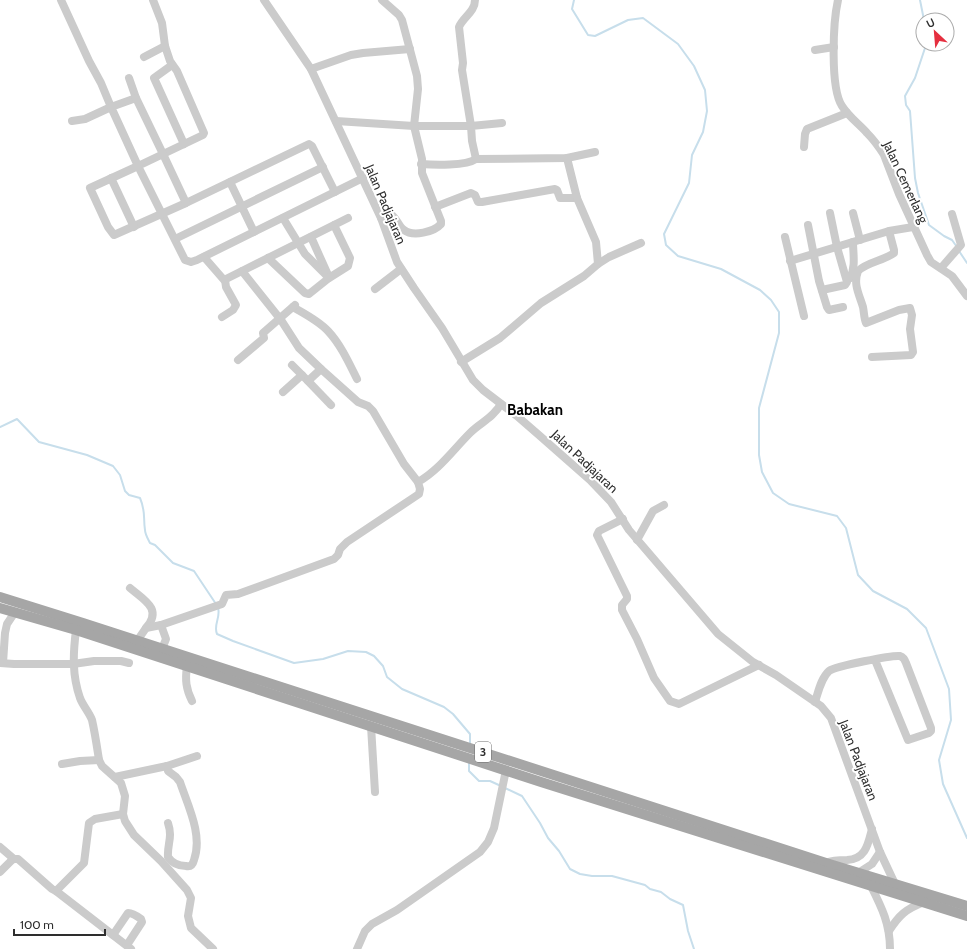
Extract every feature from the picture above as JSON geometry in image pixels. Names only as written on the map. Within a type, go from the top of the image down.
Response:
[{"type":"main road","name":"3","points":[[0,597],[788,855],[871,886],[967,916]]},
{"type":"main road","name":"3","points":[[0,608],[76,630],[506,770],[788,855],[826,863],[967,906]]},
{"type":"street","points":[[61,0],[89,61],[101,83],[138,166],[185,260],[188,262],[204,257],[363,178]]},
{"type":"street","points":[[153,0],[162,23],[165,46],[172,65],[204,130],[203,135],[138,166],[91,186],[90,189],[112,234],[114,235],[134,227],[186,204],[309,144],[312,146],[335,192]]},
{"type":"street","name":"Jalan Padjajaran","points":[[264,0],[311,68],[381,218],[391,247],[401,269],[435,317],[473,380],[482,390],[517,416],[590,480],[612,502],[637,540],[718,634],[759,665],[821,706],[831,718],[880,852],[895,884]]},
{"type":"street","points":[[381,218],[392,215],[404,231],[423,233],[434,230],[441,224],[422,173],[422,159],[414,126],[418,89],[417,76],[410,48],[402,20],[399,15],[382,0]]},
{"type":"street","points":[[475,0],[475,5],[461,22],[459,27],[463,63],[462,70],[476,159]]},
{"type":"street","name":"Jalan Cemerlang","points":[[838,0],[835,13],[834,47],[836,91],[841,105],[872,138],[884,155],[913,226],[931,262],[952,276],[967,296]]},
{"type":"street","points":[[144,57],[165,46]]},
{"type":"street","points":[[815,50],[834,47]]},
{"type":"street","points":[[311,68],[351,55],[410,48]]},
{"type":"street","points":[[172,65],[154,78],[184,144]]},
{"type":"street","points":[[129,78],[136,98],[186,204]]},
{"type":"street","points":[[72,121],[85,119],[136,98]]},
{"type":"street","points":[[804,147],[807,129],[847,113]]},
{"type":"street","points":[[336,122],[414,126],[472,126],[502,123]]},
{"type":"street","points":[[422,164],[448,164],[472,161],[476,159],[567,158],[595,152]]},
{"type":"street","points":[[567,158],[577,198],[596,242],[598,264]]},
{"type":"street","points":[[175,239],[323,167]]},
{"type":"street","points":[[111,178],[134,227]]},
{"type":"street","points":[[230,182],[254,232]]},
{"type":"street","points":[[435,206],[471,193],[475,195],[478,202],[555,189],[557,190],[560,198],[577,198]]},
{"type":"street","points":[[830,213],[837,247],[847,282]]},
{"type":"street","points":[[822,290],[844,285],[853,272],[856,241],[853,214]]},
{"type":"street","points":[[941,268],[961,245],[952,214]]},
{"type":"street","points":[[283,218],[298,244],[313,263],[330,278]]},
{"type":"street","points":[[224,280],[348,218]]},
{"type":"street","points":[[268,258],[307,294],[345,268],[350,261],[344,244],[334,225]]},
{"type":"street","points":[[808,225],[813,254],[822,290],[829,310],[842,307]]},
{"type":"street","points":[[790,261],[889,231],[913,226]]},
{"type":"street","points":[[872,357],[911,355],[913,352],[910,330],[912,315],[910,308],[899,310],[866,323],[863,307],[857,292],[856,285],[858,271],[865,266],[884,259],[894,253],[889,231]]},
{"type":"street","points":[[311,237],[330,278]]},
{"type":"street","points":[[785,237],[804,316]]},
{"type":"street","points":[[462,362],[500,338],[541,303],[584,276],[598,264],[609,257],[641,243]]},
{"type":"street","points":[[204,257],[224,280],[226,287],[236,305],[233,310],[222,317]]},
{"type":"street","points":[[376,289],[401,269]]},
{"type":"street","points":[[146,628],[161,625],[222,604],[226,595],[238,594],[334,559],[340,549],[347,542],[418,494],[420,489],[418,482],[404,464],[373,411],[368,406],[358,402],[321,370],[299,348],[280,319],[242,271]]},
{"type":"street","points":[[238,360],[264,338],[263,333],[294,306],[328,331],[357,379]]},
{"type":"street","points":[[292,365],[331,405]]},
{"type":"street","points":[[283,392],[321,370]]},
{"type":"street","points":[[418,482],[441,464],[471,432],[489,420],[501,404]]},
{"type":"street","points":[[637,540],[653,511],[664,504]]},
{"type":"street","points":[[623,519],[599,531],[597,537],[627,596],[627,599],[622,605],[622,610],[637,639],[654,678],[670,701],[679,704],[759,665]]},
{"type":"street","points":[[130,588],[150,606],[152,612],[152,620],[137,641]]},
{"type":"street","points":[[15,612],[7,624],[2,663],[73,664],[94,661],[120,661],[129,663]]},
{"type":"street","points":[[161,625],[166,636],[162,649]]},
{"type":"street","points":[[76,630],[73,664],[81,701],[92,721],[99,760],[102,766],[115,776],[120,783],[125,796],[123,814],[125,821],[134,835],[161,861],[187,890],[190,898],[188,916],[191,928],[210,948]]},
{"type":"street","points":[[120,661],[125,646]]},
{"type":"street","points":[[815,702],[820,686],[829,672],[836,668],[875,660],[900,656],[904,659],[932,731],[908,740],[875,660]]},
{"type":"street","points":[[187,666],[185,680],[187,692],[192,701]]},
{"type":"street","points":[[371,726],[375,792]]},
{"type":"street","points":[[115,776],[167,766],[197,756]]},
{"type":"street","points":[[62,764],[99,760]]},
{"type":"street","points":[[167,766],[168,771],[180,782],[197,835],[195,856],[191,866],[188,867],[174,863],[168,857],[167,852],[171,836],[168,823]]},
{"type":"street","points":[[357,949],[365,931],[372,924],[397,910],[480,852],[488,842],[494,828],[506,770]]},
{"type":"street","points":[[56,891],[84,863],[89,823],[91,821],[123,814]]},
{"type":"street","points":[[826,863],[838,859],[855,859],[862,855],[867,849],[872,829]]},
{"type":"street","points":[[0,847],[14,859],[18,859],[52,889],[56,891],[113,935],[129,947],[142,922],[141,919],[132,913],[128,913],[113,935]]},
{"type":"street","points":[[858,873],[872,864],[880,852]]},
{"type":"street","points":[[0,872],[14,859]]},
{"type":"street","points":[[871,886],[882,909],[889,931],[890,949]]},
{"type":"street","points":[[889,931],[896,920],[903,913],[924,902]]},
{"type":"waterway","points":[[574,0],[572,9],[588,35],[595,36],[628,20],[643,18],[678,44],[694,66],[705,90],[707,111],[703,132],[692,155],[689,183],[664,234],[666,245],[678,256],[721,269],[760,290],[771,300],[779,312],[779,333],[759,408],[759,455],[762,472],[773,493],[789,504],[837,516],[846,528],[858,575],[873,591],[907,609],[926,628],[949,689],[951,720],[939,760],[943,784],[967,838]]},
{"type":"waterway","points":[[920,0],[922,12]]},
{"type":"waterway","points":[[924,52],[915,78],[905,96],[906,105],[910,111],[915,178],[918,193],[929,225],[952,240],[957,247]]},
{"type":"waterway","points":[[959,251],[967,263]]},
{"type":"waterway","points":[[0,427],[17,419],[39,442],[87,455],[113,466],[120,475],[125,491],[129,495],[140,498],[144,511],[145,532],[150,543],[155,545],[173,563],[194,571],[216,604]]},
{"type":"waterway","points":[[218,608],[219,615],[216,627],[217,634],[294,663],[323,659],[348,651],[366,652],[374,656],[383,666],[387,677],[402,689],[444,707],[453,714],[470,734],[470,744]]},
{"type":"waterway","points":[[469,762],[469,771],[479,781],[490,781],[501,786]]},
{"type":"waterway","points":[[505,788],[522,796],[548,838],[559,851],[570,869],[580,874],[592,876],[612,876],[645,885],[650,889],[661,892],[670,899],[683,905],[688,931],[694,949]]},
{"type":"district","name":"Babakan","points":[[535,410]]}]
